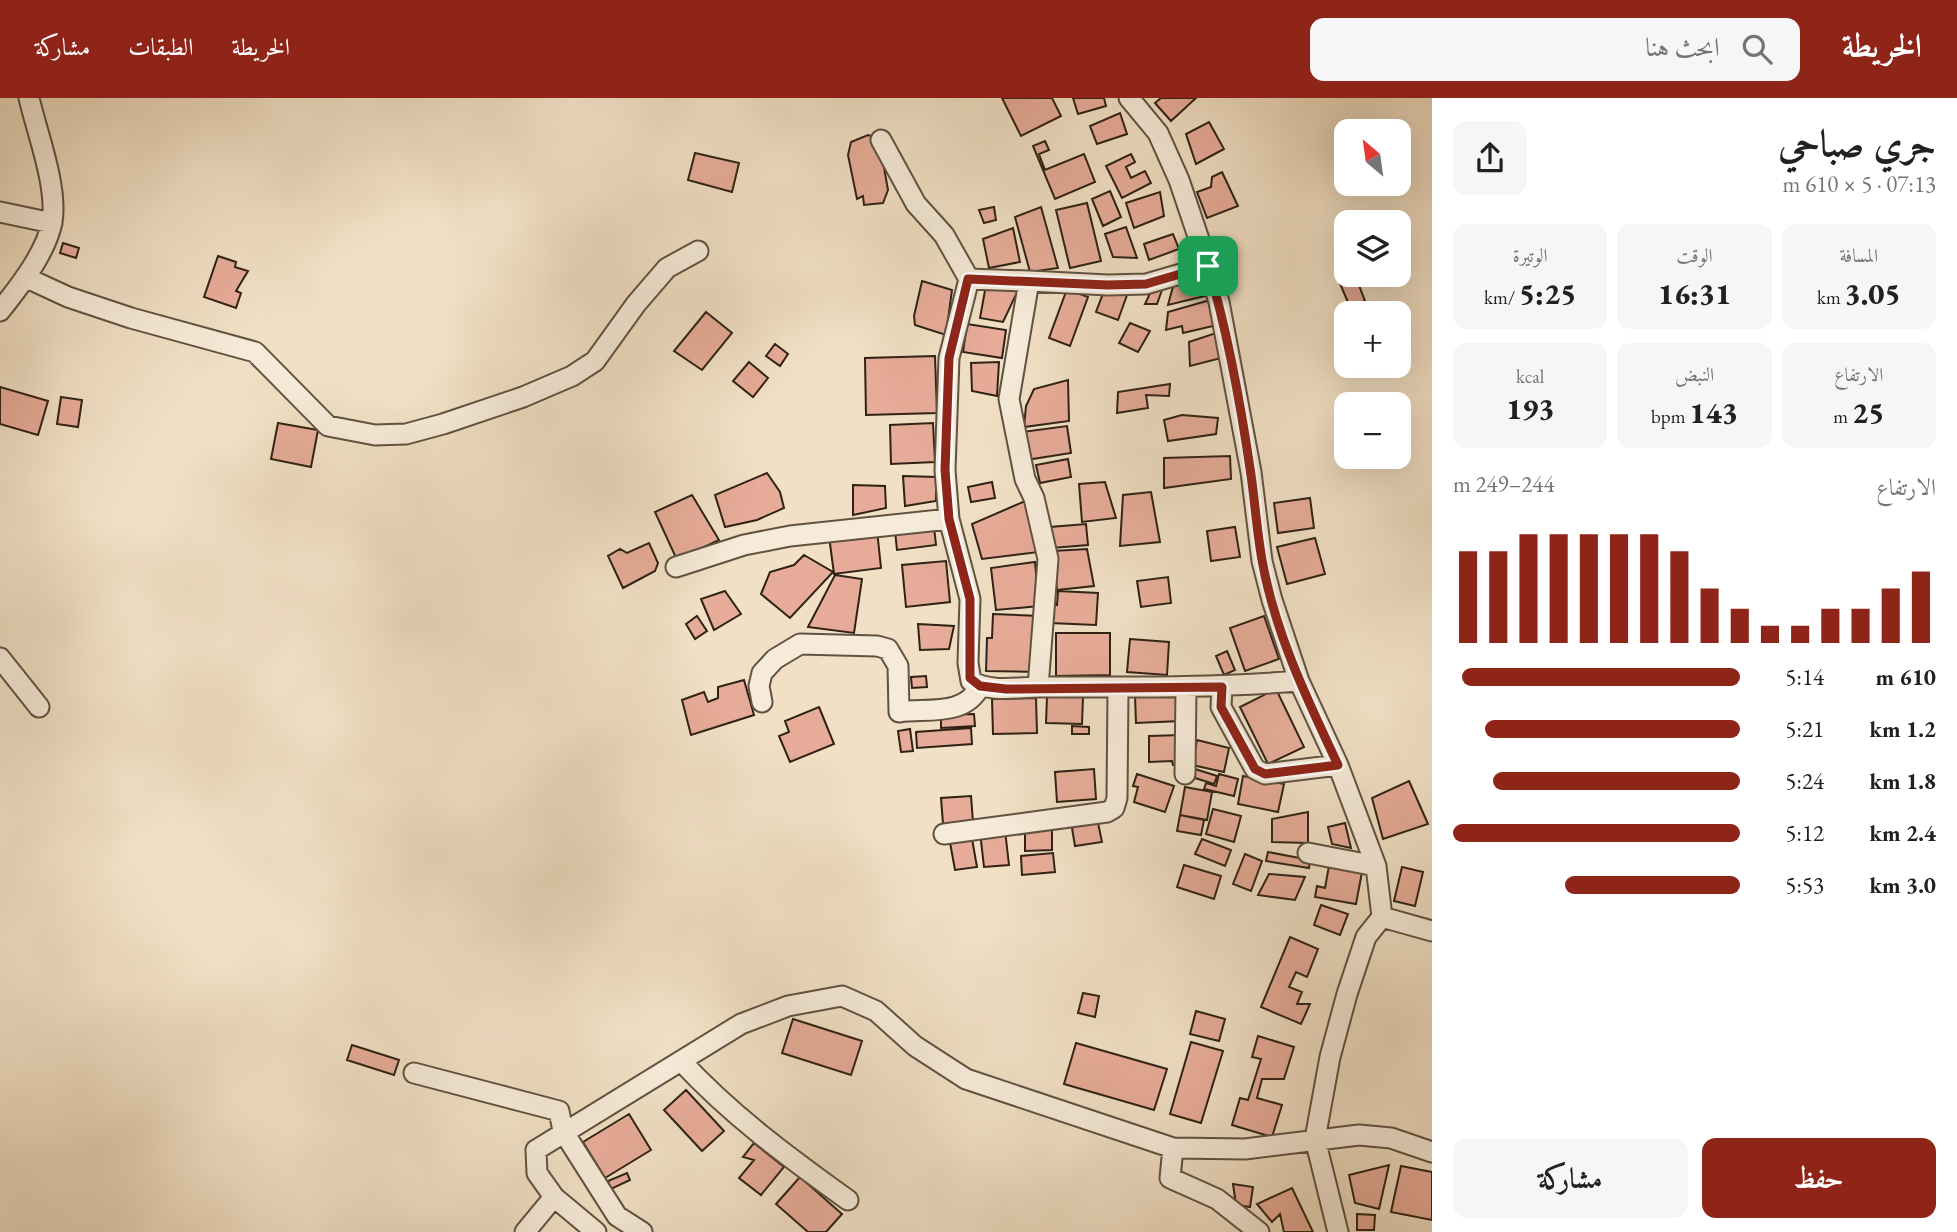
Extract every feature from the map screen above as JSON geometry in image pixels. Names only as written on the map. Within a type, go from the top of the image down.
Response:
[{"type":"street","points":[[0,311],[27,278],[52,223],[53,196],[29,98]]},
{"type":"street","points":[[1129,98],[1158,133],[1179,180],[1208,266],[1219,302],[1251,472],[1262,561],[1283,640],[1338,765],[1376,866],[1382,917],[1366,937],[1347,994],[1330,1057],[1315,1139],[1338,1232]]},
{"type":"street","points":[[881,140],[916,204],[944,235],[968,279],[949,358],[945,470],[949,519],[970,599],[971,681],[980,686],[1118,690],[1222,687],[1299,681]]},
{"type":"street","points":[[0,212],[52,223]]},
{"type":"street","points":[[27,278],[68,297],[131,318],[255,352],[328,426],[385,435],[406,434],[443,424],[523,397],[572,376],[595,361],[636,304],[667,268],[698,251]]},
{"type":"street","points":[[968,279],[1146,284],[1208,266]]},
{"type":"street","points":[[1030,281],[1009,399],[1025,479],[1034,498],[1048,559],[1038,687]]},
{"type":"street","points":[[676,566],[744,545],[790,536],[949,519]]},
{"type":"street","points":[[762,702],[759,686],[762,673],[775,659],[807,643],[885,647],[898,666],[899,712],[953,708],[974,697],[980,686]]},
{"type":"street","points":[[0,658],[39,707]]},
{"type":"street","points":[[1222,687],[1221,707],[1255,769],[1265,774],[1338,765]]},
{"type":"street","points":[[1185,774],[1186,688]]},
{"type":"street","points":[[944,834],[1107,812],[1114,808],[1118,799],[1118,690]]},
{"type":"street","points":[[1308,853],[1376,866]]},
{"type":"street","points":[[1382,917],[1432,931]]},
{"type":"street","points":[[596,1232],[554,1197],[537,1173],[536,1150],[741,1024],[788,1006],[842,996],[876,1011],[915,1046],[966,1079],[1172,1148],[1245,1149],[1344,1135],[1378,1136],[1432,1153]]},
{"type":"street","points":[[681,1060],[712,1094],[773,1147],[848,1200]]},
{"type":"street","points":[[414,1073],[559,1111],[564,1131],[617,1216],[642,1232]]},
{"type":"street","points":[[1172,1148],[1170,1178],[1217,1199],[1259,1232]]},
{"type":"street","points":[[525,1232],[554,1197]]},
{"type":"building","points":[[1002,98],[1052,98],[1061,116],[1021,136]]},
{"type":"building","points":[[1073,98],[1104,98],[1106,106],[1078,114]]},
{"type":"building","points":[[1161,98],[1196,98],[1171,121],[1155,103]]},
{"type":"building","points":[[1120,113],[1127,134],[1097,144],[1090,126]]},
{"type":"building","points":[[1209,122],[1224,149],[1196,164],[1186,134]]},
{"type":"building","points":[[868,135],[879,139],[888,190],[883,203],[864,205],[863,196],[857,199],[848,155],[851,142]]},
{"type":"building","points":[[1045,141],[1049,150],[1039,154],[1045,170],[1084,154],[1095,182],[1055,199],[1033,146]]},
{"type":"building","points":[[695,153],[739,163],[732,192],[688,180]]},
{"type":"building","points":[[1131,154],[1135,162],[1126,167],[1131,178],[1145,171],[1151,183],[1122,198],[1106,166]]},
{"type":"building","points":[[1222,172],[1238,206],[1207,218],[1197,192],[1211,187],[1212,177]]},
{"type":"building","points":[[1110,191],[1121,217],[1103,226],[1092,199]]},
{"type":"building","points":[[1160,192],[1164,216],[1134,228],[1126,203]]},
{"type":"building","points":[[1087,203],[1101,261],[1070,268],[1056,210]]},
{"type":"building","points":[[994,207],[996,220],[984,223],[979,210]]},
{"type":"building","points":[[1041,207],[1058,268],[1030,272],[1015,217]]},
{"type":"building","points":[[1126,227],[1137,258],[1113,257],[1105,234]]},
{"type":"building","points":[[1013,228],[1020,262],[989,268],[983,239]]},
{"type":"building","points":[[1173,234],[1179,249],[1149,260],[1144,244]]},
{"type":"building","points":[[63,243],[79,248],[76,258],[60,253]]},
{"type":"building","points":[[218,256],[236,262],[235,267],[248,271],[236,291],[241,293],[236,308],[204,297]]},
{"type":"building","points":[[1189,280],[1187,291],[1202,289],[1205,296],[1168,305],[1174,283]]},
{"type":"building","points":[[922,281],[952,290],[946,335],[915,325],[914,316]]},
{"type":"building","points":[[986,285],[1020,286],[1003,322],[980,318]]},
{"type":"building","points":[[1153,287],[1162,290],[1157,304],[1145,304]]},
{"type":"building","points":[[1341,287],[1360,287],[1365,301],[1347,301]]},
{"type":"building","points":[[1067,289],[1088,297],[1070,346],[1049,338]]},
{"type":"building","points":[[1104,291],[1127,295],[1118,320],[1096,312]]},
{"type":"building","points":[[1210,300],[1213,326],[1183,333],[1182,326],[1166,330],[1168,312]]},
{"type":"building","points":[[706,312],[732,333],[702,370],[674,351]]},
{"type":"building","points":[[1130,323],[1150,331],[1138,352],[1119,343]]},
{"type":"building","points":[[967,324],[1006,330],[1002,358],[963,352]]},
{"type":"building","points":[[1216,333],[1221,358],[1190,366],[1189,342]]},
{"type":"building","points":[[775,344],[788,354],[780,366],[766,356]]},
{"type":"building","points":[[935,356],[937,413],[866,415],[865,358]]},
{"type":"building","points":[[749,362],[768,378],[753,397],[733,381]]},
{"type":"building","points":[[999,362],[997,396],[972,391],[971,363]]},
{"type":"building","points":[[1068,380],[1069,421],[1024,427],[1026,406],[1034,389]]},
{"type":"building","points":[[1170,384],[1169,396],[1146,395],[1148,408],[1117,413],[1118,392]]},
{"type":"building","points":[[0,387],[48,401],[38,435],[0,424]]},
{"type":"building","points":[[61,397],[82,400],[78,427],[57,424]]},
{"type":"building","points":[[1182,415],[1218,418],[1216,434],[1168,441],[1164,420]]},
{"type":"building","points":[[278,423],[318,430],[311,467],[271,459]]},
{"type":"building","points":[[933,423],[935,462],[891,464],[890,425]]},
{"type":"building","points":[[1067,426],[1071,453],[1026,460],[1022,432]]},
{"type":"building","points":[[1230,456],[1231,479],[1164,488],[1164,458]]},
{"type":"building","points":[[1068,459],[1071,477],[1040,483],[1036,465]]},
{"type":"building","points":[[767,473],[780,492],[784,508],[757,520],[725,527],[715,495]]},
{"type":"building","points":[[903,476],[936,477],[936,501],[905,506]]},
{"type":"building","points":[[992,482],[995,498],[971,502],[968,487]]},
{"type":"building","points":[[1105,482],[1116,518],[1082,522],[1079,484]]},
{"type":"building","points":[[853,485],[885,486],[886,508],[853,515]]},
{"type":"building","points":[[1151,492],[1160,542],[1120,546],[1123,495]]},
{"type":"building","points":[[692,495],[719,540],[677,560],[655,512]]},
{"type":"building","points":[[1310,498],[1314,528],[1278,533],[1274,503]]},
{"type":"building","points":[[1030,499],[1039,552],[982,559],[972,524]]},
{"type":"building","points":[[1086,524],[1088,545],[1052,548],[1050,527]]},
{"type":"building","points":[[934,527],[936,545],[897,550],[895,531]]},
{"type":"building","points":[[1235,527],[1240,557],[1211,561],[1207,531]]},
{"type":"building","points":[[877,530],[881,568],[834,574],[829,536]]},
{"type":"building","points":[[1315,538],[1325,574],[1287,584],[1277,547]]},
{"type":"building","points":[[649,543],[658,563],[655,571],[623,588],[608,556],[620,549],[627,553]]},
{"type":"building","points":[[1087,549],[1094,586],[1057,590],[1053,551]]},
{"type":"building","points":[[804,555],[833,572],[790,618],[761,594],[770,572],[794,565]]},
{"type":"building","points":[[946,561],[950,602],[906,607],[902,565]]},
{"type":"building","points":[[1035,562],[1039,606],[996,610],[991,568]]},
{"type":"building","points":[[835,575],[862,579],[854,633],[808,627]]},
{"type":"building","points":[[1168,577],[1171,603],[1141,607],[1137,581]]},
{"type":"building","points":[[725,591],[741,614],[714,630],[701,599]]},
{"type":"building","points":[[1058,591],[1098,593],[1096,625],[1050,623],[1051,604],[1057,605]]},
{"type":"building","points":[[993,614],[1040,616],[1038,672],[986,671],[987,638],[992,638]]},
{"type":"building","points":[[697,616],[707,631],[695,639],[686,624]]},
{"type":"building","points":[[1264,616],[1279,659],[1245,671],[1230,628]]},
{"type":"building","points":[[918,624],[954,626],[949,649],[920,650]]},
{"type":"building","points":[[1056,633],[1110,633],[1110,675],[1056,676]]},
{"type":"building","points":[[1130,639],[1169,642],[1167,675],[1127,672]]},
{"type":"building","points":[[1227,651],[1235,670],[1224,675],[1216,656]]},
{"type":"building","points":[[926,676],[927,687],[912,688],[911,677]]},
{"type":"building","points":[[744,680],[754,715],[691,735],[682,700],[704,692],[708,702],[718,698],[718,687]]},
{"type":"building","points":[[1276,689],[1304,747],[1268,764],[1240,707]]},
{"type":"building","points":[[1180,694],[1181,721],[1136,723],[1135,696]]},
{"type":"building","points":[[1047,697],[1083,697],[1082,724],[1046,723]]},
{"type":"building","points":[[1036,698],[1037,733],[993,734],[992,699]]},
{"type":"building","points":[[819,707],[834,744],[790,762],[779,736],[789,732],[785,721]]},
{"type":"building","points":[[974,714],[975,726],[941,728],[941,715]]},
{"type":"building","points":[[1072,726],[1089,727],[1089,734],[1072,734]]},
{"type":"building","points":[[971,728],[972,744],[917,748],[916,732]]},
{"type":"building","points":[[910,729],[913,751],[901,752],[898,731]]},
{"type":"building","points":[[1182,735],[1183,765],[1173,765],[1172,761],[1149,762],[1149,736]]},
{"type":"building","points":[[1197,740],[1229,748],[1224,772],[1192,765]]},
{"type":"building","points":[[1094,769],[1096,799],[1057,802],[1055,772]]},
{"type":"building","points":[[1195,769],[1217,776],[1214,784],[1192,777]]},
{"type":"building","points":[[1137,774],[1174,786],[1165,812],[1134,802],[1138,787],[1133,786]]},
{"type":"building","points":[[1219,774],[1238,779],[1234,796],[1204,789],[1206,783],[1216,786]]},
{"type":"building","points":[[1243,776],[1284,784],[1278,812],[1238,804]]},
{"type":"building","points":[[1409,781],[1428,824],[1383,839],[1372,798]]},
{"type":"building","points":[[1185,787],[1212,792],[1207,820],[1180,815]]},
{"type":"building","points":[[971,796],[973,822],[943,824],[941,798]]},
{"type":"building","points":[[1213,809],[1241,816],[1234,842],[1206,834]]},
{"type":"building","points":[[1308,812],[1308,843],[1272,842],[1272,819]]},
{"type":"building","points":[[1180,815],[1204,820],[1201,835],[1177,831]]},
{"type":"building","points":[[1097,818],[1102,842],[1075,846],[1071,822]]},
{"type":"building","points":[[1345,823],[1351,848],[1332,844],[1328,827]]},
{"type":"building","points":[[1036,825],[1052,825],[1052,850],[1025,851],[1025,832],[1036,832]]},
{"type":"building","points":[[1005,830],[1009,865],[984,867],[980,832]]},
{"type":"building","points":[[971,833],[977,867],[955,870],[949,837]]},
{"type":"building","points":[[1202,839],[1231,850],[1225,866],[1195,854]]},
{"type":"building","points":[[1268,852],[1310,860],[1309,868],[1266,861]]},
{"type":"building","points":[[1053,853],[1055,872],[1022,875],[1021,856]]},
{"type":"building","points":[[1245,854],[1262,861],[1251,891],[1233,884]]},
{"type":"building","points":[[1184,865],[1221,876],[1214,899],[1177,887]]},
{"type":"building","points":[[1329,866],[1362,872],[1356,904],[1315,897],[1317,886],[1325,888]]},
{"type":"building","points":[[1402,867],[1423,872],[1415,906],[1394,901]]},
{"type":"building","points":[[1269,874],[1305,877],[1295,900],[1258,895]]},
{"type":"building","points":[[1321,905],[1348,914],[1340,935],[1314,925]]},
{"type":"building","points":[[1290,937],[1318,949],[1307,977],[1296,972],[1289,987],[1302,992],[1297,1004],[1310,1004],[1301,1024],[1261,1007]]},
{"type":"building","points":[[1083,993],[1099,996],[1095,1017],[1078,1013]]},
{"type":"building","points":[[1196,1011],[1225,1019],[1219,1041],[1190,1034]]},
{"type":"building","points":[[793,1019],[862,1041],[851,1075],[782,1053]]},
{"type":"building","points":[[1258,1036],[1294,1047],[1284,1079],[1262,1079],[1257,1098],[1282,1105],[1272,1137],[1232,1125],[1240,1098],[1248,1100],[1261,1059],[1252,1057]]},
{"type":"building","points":[[1191,1042],[1223,1051],[1201,1123],[1170,1114]]},
{"type":"building","points":[[1076,1043],[1167,1069],[1154,1110],[1064,1084]]},
{"type":"building","points":[[352,1045],[399,1060],[394,1075],[347,1060]]},
{"type":"building","points":[[686,1090],[724,1131],[702,1151],[664,1110]]},
{"type":"building","points":[[629,1114],[651,1150],[605,1178],[583,1142]]},
{"type":"building","points":[[754,1143],[784,1167],[761,1195],[739,1178],[754,1160],[743,1157]]},
{"type":"building","points":[[1389,1165],[1379,1209],[1355,1203],[1349,1175]]},
{"type":"building","points":[[1401,1166],[1432,1172],[1432,1220],[1391,1212]]},
{"type":"building","points":[[627,1173],[630,1180],[611,1189],[608,1181]]},
{"type":"building","points":[[800,1177],[842,1214],[826,1232],[808,1232],[776,1204]]},
{"type":"building","points":[[1233,1184],[1253,1187],[1250,1207],[1236,1205]]},
{"type":"building","points":[[1292,1188],[1313,1232],[1284,1232],[1280,1214],[1272,1222],[1257,1204]]},
{"type":"building","points":[[1357,1214],[1375,1215],[1374,1230],[1357,1230]]},
{"type":"route","points":[[1208,266],[1219,302],[1251,472],[1262,561],[1272,600],[1283,640],[1299,681],[1338,765],[1265,774],[1255,769],[1238,743],[1221,707],[1222,687],[1006,689],[980,686],[970,678],[970,599],[949,519],[945,470],[949,358],[968,279],[1146,284],[1208,266]]}]
